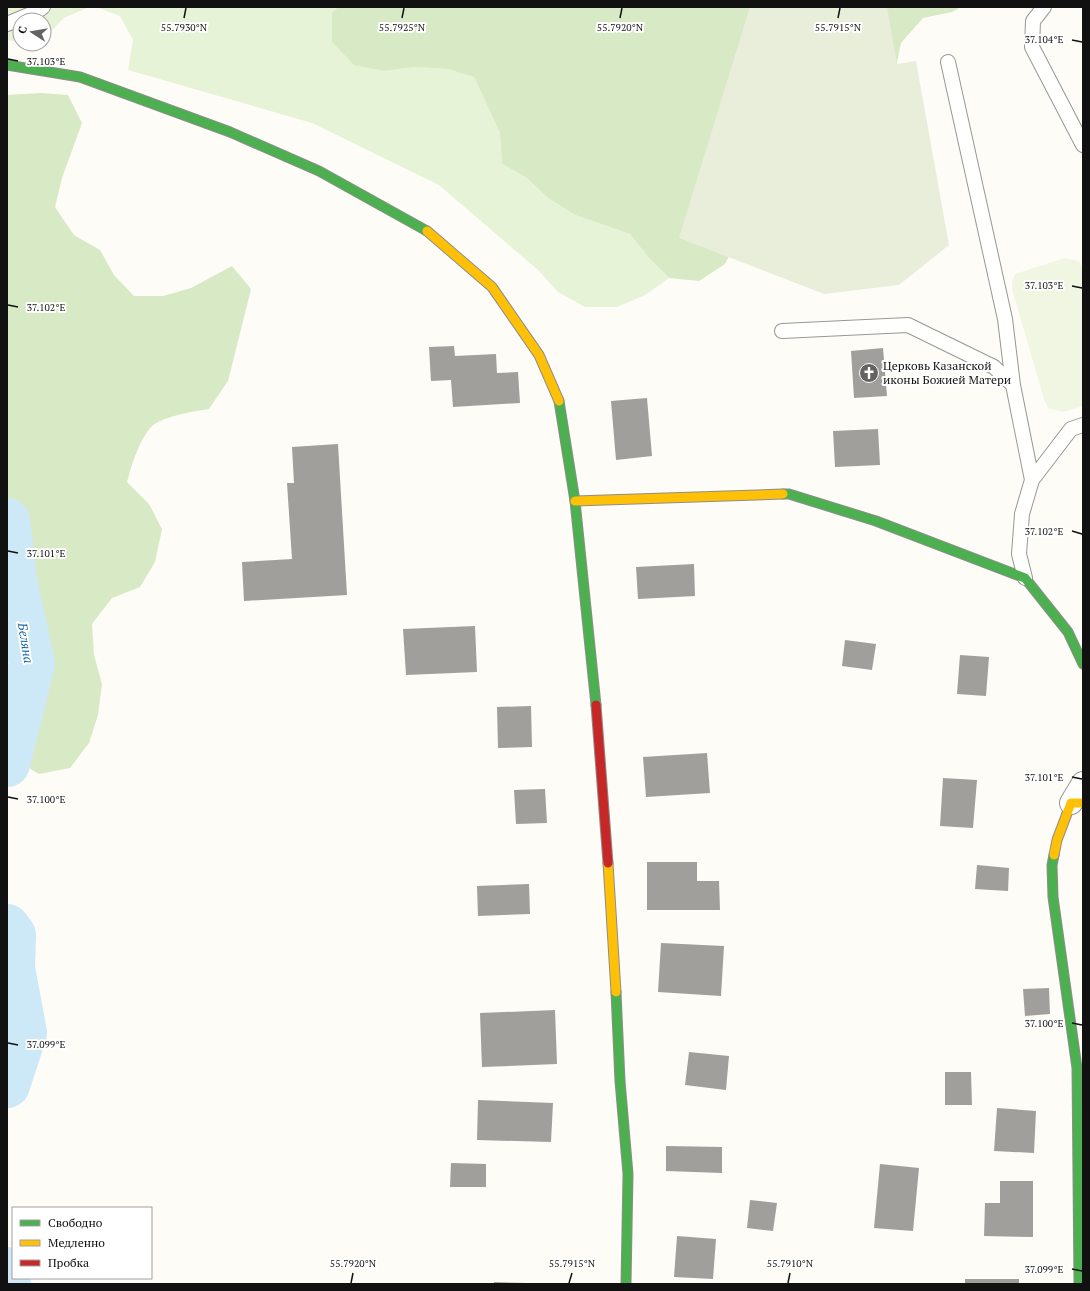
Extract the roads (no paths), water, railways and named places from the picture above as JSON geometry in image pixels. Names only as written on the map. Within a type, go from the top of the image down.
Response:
[{"type":"street","points":[[7,65],[80,77],[230,132],[319,172],[432,234],[492,287],[540,354],[558,397],[575,501],[597,712],[614,950],[620,1081],[628,1174],[626,1284]]},
{"type":"street","points":[[575,501],[789,494],[876,521],[1025,578],[1068,632],[1083,664]]},
{"type":"street","points":[[1078,1284],[1077,1068],[1053,897],[1052,865],[1057,840],[1077,803],[1083,783]]},
{"type":"lane","points":[[7,24],[36,12],[42,7]]},
{"type":"lane","points":[[1044,7],[1033,21],[1032,47],[1083,145]]},
{"type":"lane","points":[[948,62],[1005,319],[1014,385],[1032,480]]},
{"type":"lane","points":[[782,331],[908,325],[994,368],[1014,385]]},
{"type":"lane","points":[[1025,578],[1019,554],[1022,514],[1032,480],[1071,429],[1083,425]]},
{"type":"waterway","name":"Беляна","points":[[7,521],[15,585],[32,664],[7,764]]},
{"type":"waterway","name":"Беляна","points":[[7,927],[13,935],[12,968],[24,1033],[7,1085]]},
{"type":"waterway","name":"Беляна","points":[[7,1270],[8,1284]]},
{"type":"place","name":"Церковь Казанской иконы Божией Матери","points":[[869,373]]}]
